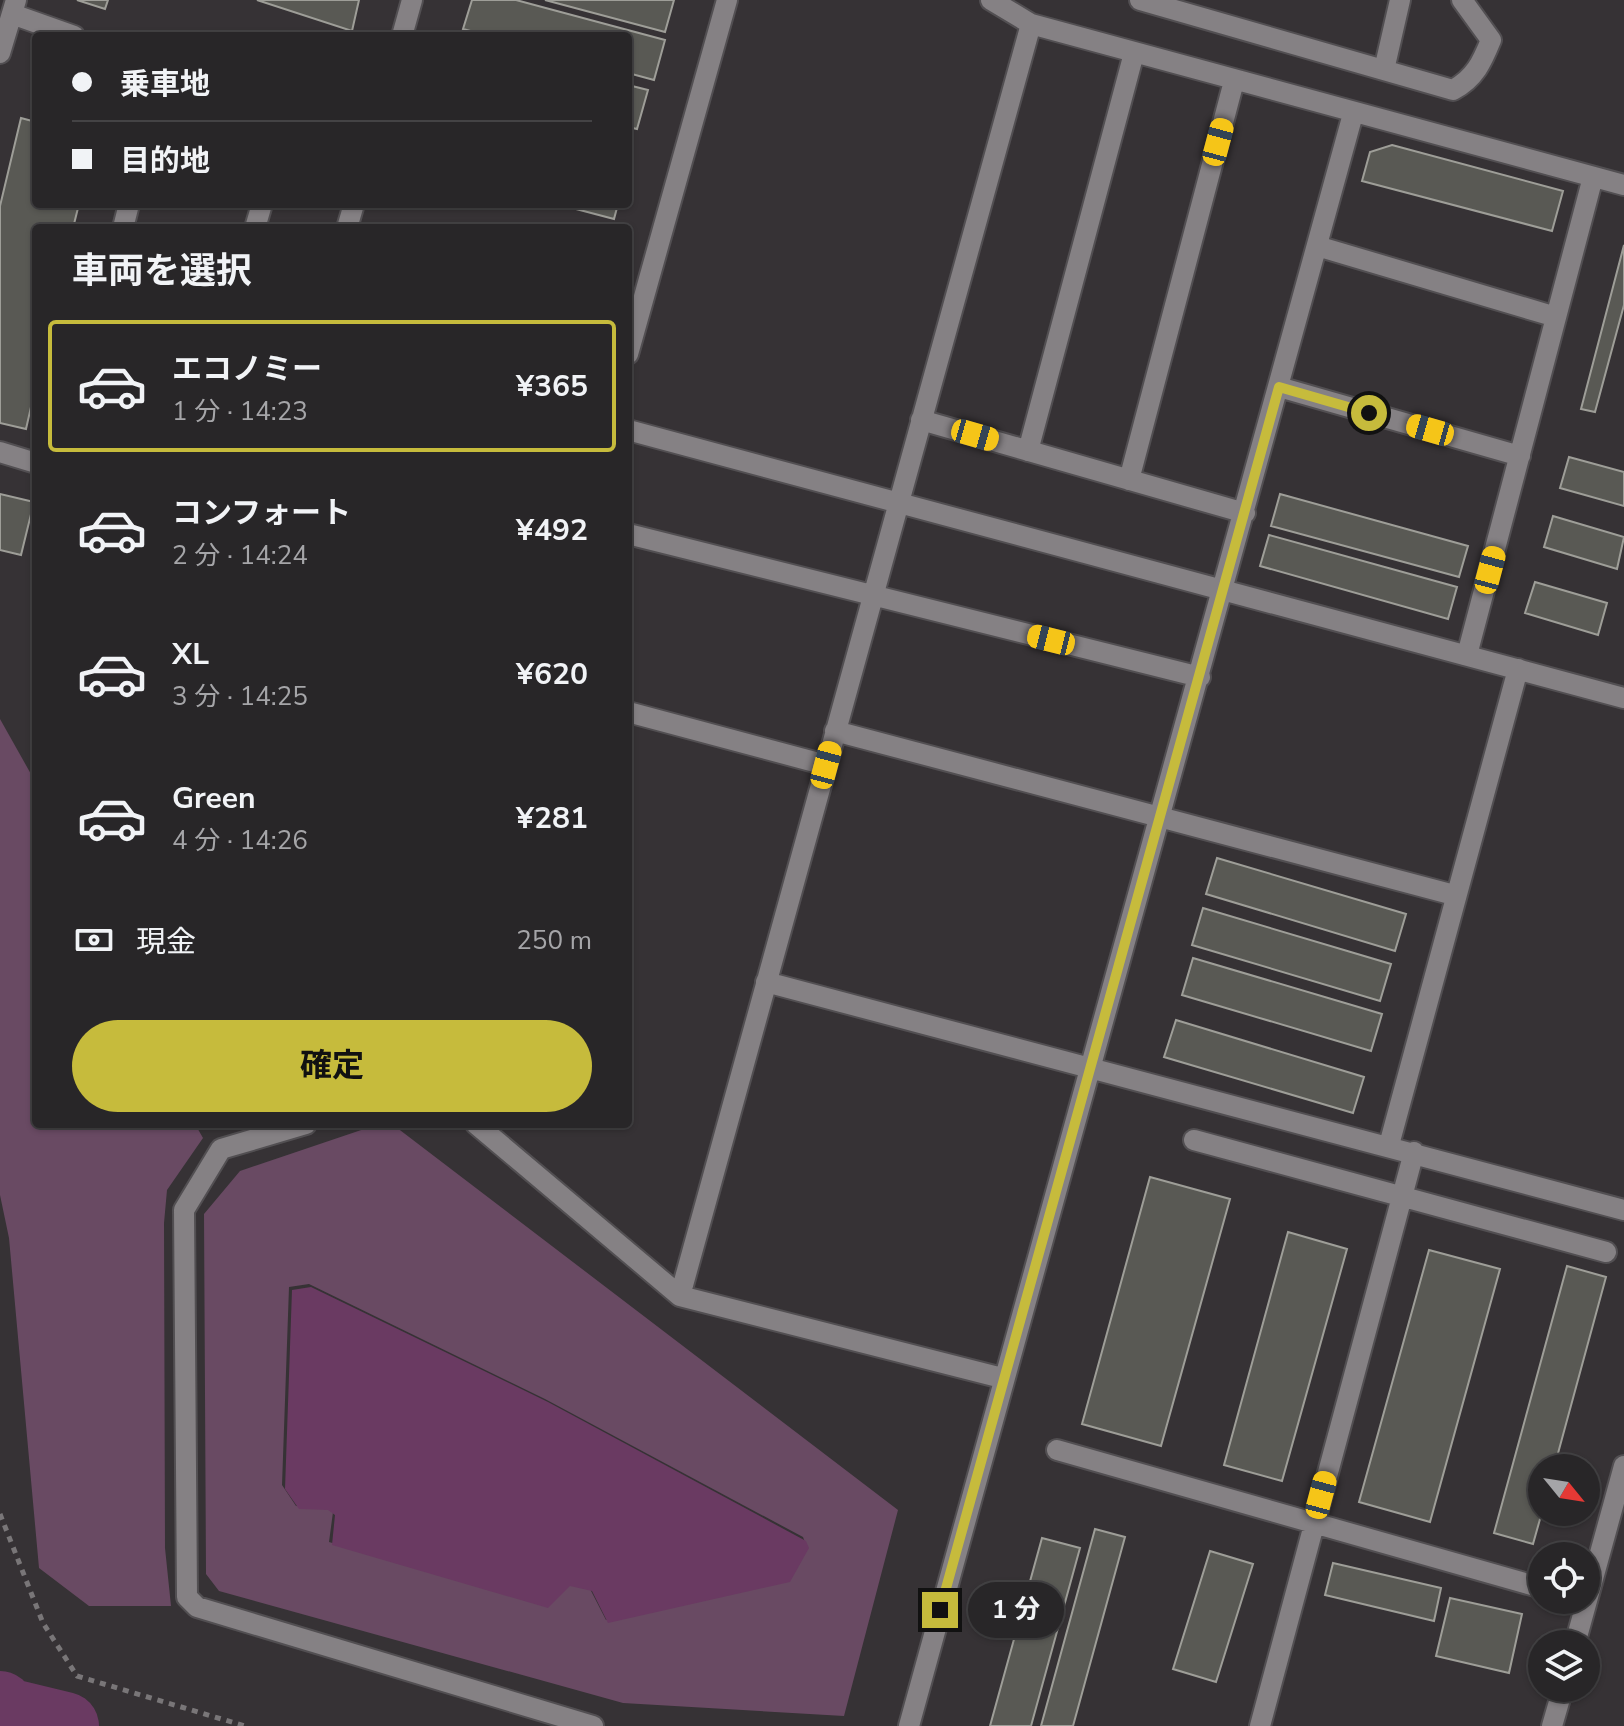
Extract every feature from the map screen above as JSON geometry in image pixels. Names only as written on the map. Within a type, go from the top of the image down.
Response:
[{"type":"lane","points":[[403,32],[412,0]]},
{"type":"lane","points":[[632,340],[727,0]]},
{"type":"lane","points":[[991,0],[1031,24],[1353,114],[1624,185]]},
{"type":"lane","points":[[1140,0],[1179,5],[1453,90],[1468,81],[1480,67],[1491,40],[1462,0]]},
{"type":"lane","points":[[1384,70],[1400,0]]},
{"type":"lane","points":[[0,53],[14,7],[66,32]]},
{"type":"lane","points":[[680,1296],[1031,24]]},
{"type":"lane","points":[[1028,451],[1134,53]]},
{"type":"lane","points":[[1129,480],[1234,81]]},
{"type":"lane","points":[[909,1726],[1002,1378],[1200,677],[1353,114]]},
{"type":"lane","points":[[1467,655],[1593,177]]},
{"type":"lane","points":[[1317,246],[1556,317]]},
{"type":"lane","points":[[1279,387],[1520,456]]},
{"type":"lane","points":[[921,420],[1245,513]]},
{"type":"lane","points":[[632,431],[1624,698]]},
{"type":"lane","points":[[0,452],[32,462]]},
{"type":"lane","points":[[632,535],[1200,677]]},
{"type":"lane","points":[[1389,1145],[1454,895],[1518,669]]},
{"type":"lane","points":[[632,713],[826,765]]},
{"type":"lane","points":[[835,731],[1454,895]]},
{"type":"lane","points":[[766,982],[1389,1145],[1624,1210]]},
{"type":"lane","points":[[292,1128],[221,1149],[184,1210],[187,1597],[197,1607],[593,1726]]},
{"type":"lane","points":[[481,1128],[680,1296],[1002,1378]]},
{"type":"lane","points":[[1194,1140],[1606,1252]]},
{"type":"lane","points":[[1260,1726],[1414,1152]]},
{"type":"lane","points":[[1057,1450],[1528,1584]]},
{"type":"lane","points":[[1600,1551],[1624,1466]]},
{"type":"lane","points":[[1552,1726],[1559,1702]]},
{"type":"path","points":[[0,1514],[43,1623],[77,1676],[245,1726]]},
{"type":"shaded area","points":[[0,719],[32,776],[32,1128],[197,1128],[203,1138],[167,1190],[164,1223],[165,1548],[171,1606],[89,1606],[39,1568],[9,1238],[0,1195]]},
{"type":"shaded area","points":[[367,1128],[397,1128],[898,1510],[844,1716],[623,1703],[219,1591],[206,1574],[204,1214],[240,1171]],"holes":[[[309,1284],[545,1399],[803,1537],[806,1545],[787,1578],[606,1620],[589,1587],[567,1583],[545,1605],[329,1542],[333,1512],[325,1507],[296,1506],[282,1485],[289,1287]]]},
{"type":"shaded area","points":[[311,1287],[548,1402],[806,1541],[809,1548],[790,1582],[608,1623],[592,1591],[570,1586],[548,1608],[332,1545],[335,1515],[328,1510],[299,1509],[285,1489],[292,1290]]},
{"type":"building","points":[[77,0],[108,0],[105,9]]},
{"type":"building","points":[[257,0],[359,0],[352,31]]},
{"type":"building","points":[[472,0],[516,0],[665,40],[654,80],[632,74],[632,32],[474,32],[463,29]]},
{"type":"building","points":[[545,0],[674,0],[665,32]]},
{"type":"building","points":[[632,86],[648,90],[637,129],[632,128]]},
{"type":"building","points":[[21,118],[32,121],[32,208],[78,208],[74,224],[32,224],[32,403],[26,429],[0,423],[0,206]]},
{"type":"building","points":[[1392,145],[1563,191],[1552,231],[1362,181],[1370,152]]},
{"type":"building","points":[[572,208],[617,208],[614,219]]},
{"type":"building","points":[[1624,245],[1624,305],[1595,412],[1581,409]]},
{"type":"building","points":[[1569,457],[1624,472],[1624,506],[1560,488]]},
{"type":"building","points":[[0,494],[32,502],[21,555],[0,550]]},
{"type":"building","points":[[1280,494],[1468,546],[1459,577],[1271,526]]},
{"type":"building","points":[[1553,516],[1624,537],[1617,569],[1544,547]]},
{"type":"building","points":[[1269,535],[1457,587],[1448,619],[1260,566]]},
{"type":"building","points":[[1535,582],[1607,603],[1598,635],[1525,613]]},
{"type":"building","points":[[1217,858],[1406,914],[1395,951],[1206,894]]},
{"type":"building","points":[[1203,908],[1391,964],[1380,1001],[1192,945]]},
{"type":"building","points":[[1193,958],[1382,1014],[1371,1051],[1182,995]]},
{"type":"building","points":[[1176,1020],[1364,1077],[1353,1113],[1164,1057]]},
{"type":"building","points":[[1150,1177],[1230,1199],[1161,1446],[1082,1424]]},
{"type":"building","points":[[1288,1232],[1347,1249],[1282,1481],[1224,1465]]},
{"type":"building","points":[[1429,1250],[1500,1269],[1430,1522],[1359,1502]]},
{"type":"building","points":[[1567,1266],[1606,1277],[1558,1454],[1528,1454],[1528,1526],[1538,1526],[1534,1542],[1494,1533]]},
{"type":"building","points":[[1095,1529],[1125,1537],[1073,1726],[1041,1726]]},
{"type":"building","points":[[1042,1538],[1080,1548],[1031,1726],[990,1726]]},
{"type":"building","points":[[1210,1551],[1253,1564],[1216,1682],[1173,1669]]},
{"type":"building","points":[[1333,1563],[1441,1588],[1434,1621],[1325,1595]]},
{"type":"building","points":[[1450,1598],[1522,1614],[1509,1673],[1436,1656]]},
{"type":"waterway","points":[[0,1705],[3,1711],[65,1726]]},
{"type":"waterway","points":[[3,1711],[6,1726]]},
{"type":"route","points":[[940,1610],[1279,387],[1369,413]]}]
